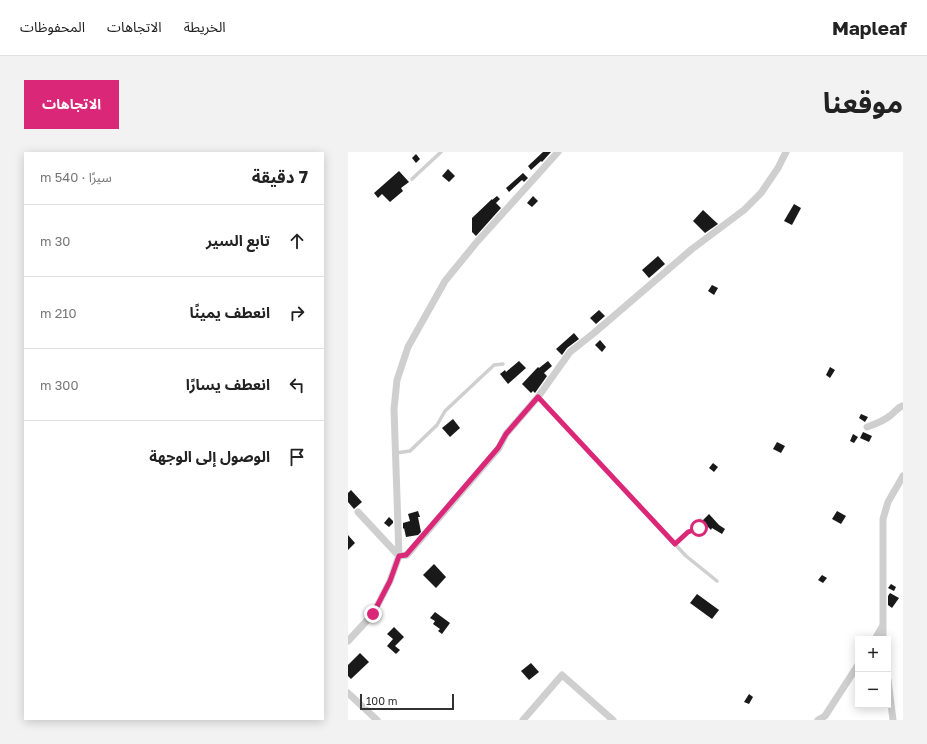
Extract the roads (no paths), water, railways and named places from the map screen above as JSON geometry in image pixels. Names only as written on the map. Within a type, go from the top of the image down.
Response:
[{"type":"street","points":[[348,642],[373,614],[390,581],[399,556],[394,409],[397,380],[408,346],[445,281],[558,152]]},
{"type":"street","points":[[399,556],[406,555],[498,448],[506,434],[538,397],[570,352],[692,249],[744,210],[761,193],[778,168],[786,152]]},
{"type":"street","points":[[867,427],[879,423],[898,408],[903,406]]},
{"type":"street","points":[[883,636],[883,519],[888,502],[903,476]]},
{"type":"street","points":[[358,512],[399,556]]},
{"type":"street","points":[[877,636],[882,627]]},
{"type":"street","points":[[818,720],[825,716],[855,670]]},
{"type":"street","points":[[523,720],[562,675],[613,720]]},
{"type":"street","points":[[348,692],[377,720]]},
{"type":"street","points":[[891,704],[893,720]]},
{"type":"lane","points":[[412,179],[441,152]]},
{"type":"lane","points":[[396,453],[410,451],[437,425],[445,412],[494,366],[503,364]]},
{"type":"lane","points":[[538,397],[686,556],[717,581]]},
{"type":"lane","points":[[675,544],[688,532],[699,528],[700,520]]}]
